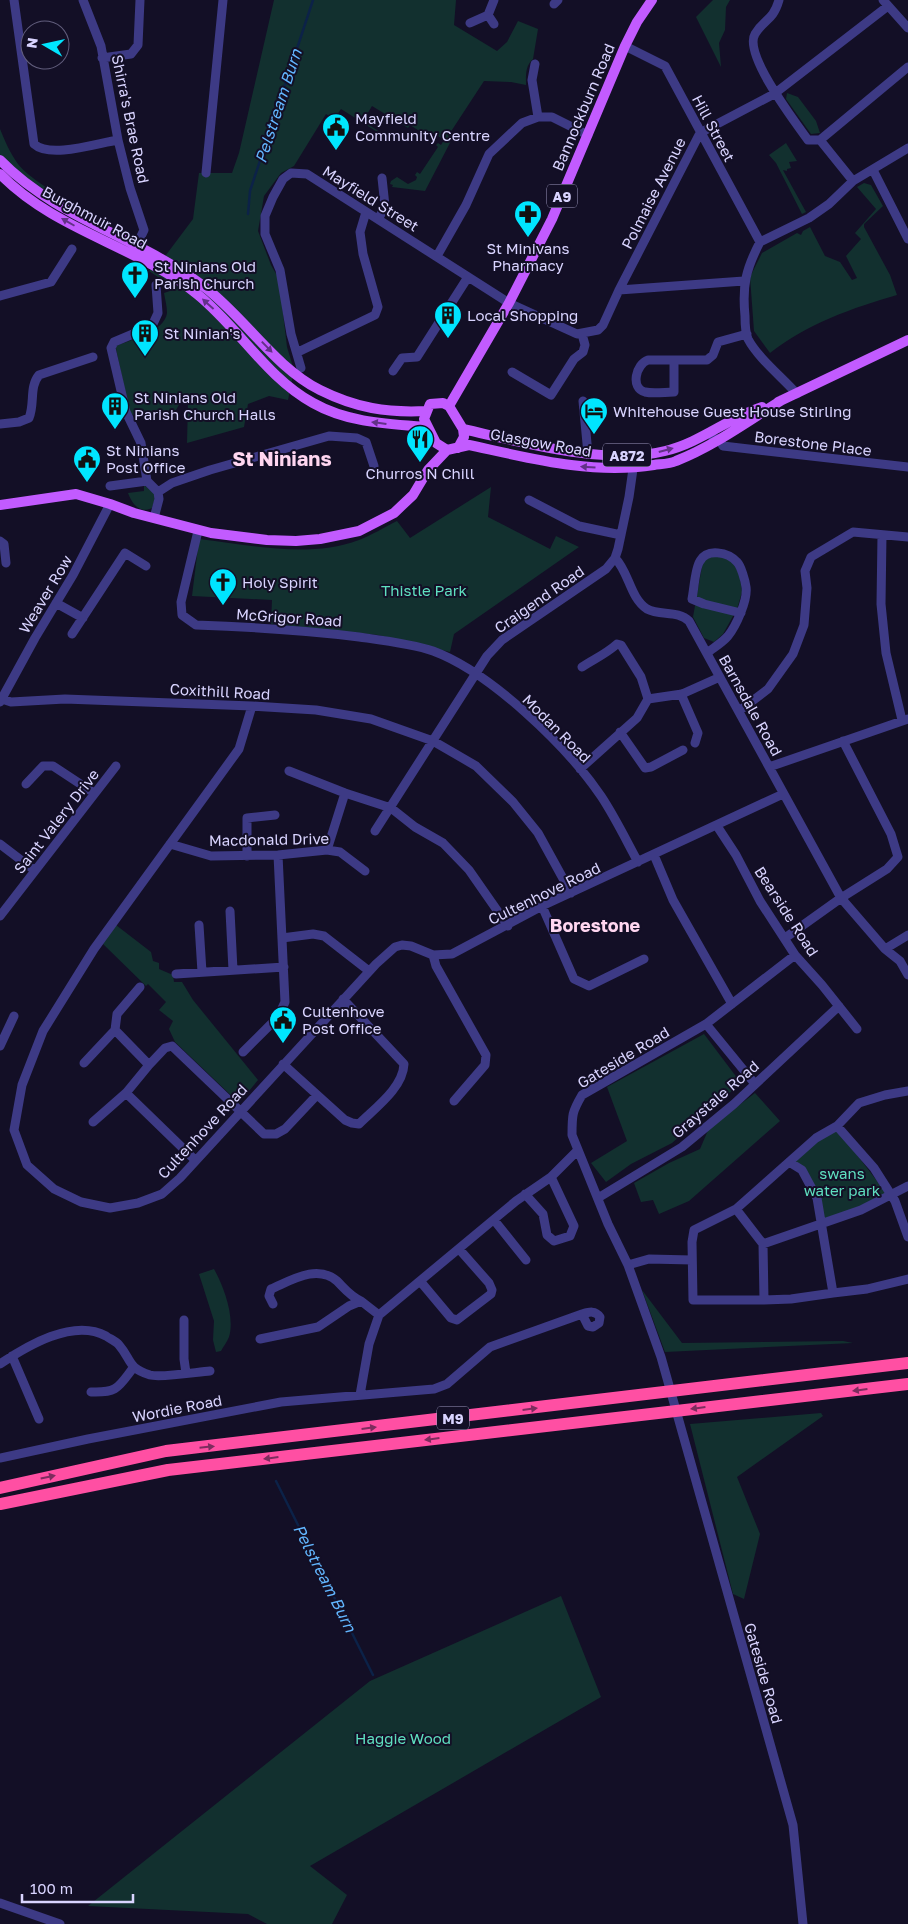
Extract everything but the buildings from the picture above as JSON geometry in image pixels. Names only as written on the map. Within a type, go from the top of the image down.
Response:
[{"type":"highway","name":"M9","points":[[0,1488],[166,1451],[908,1363]]},
{"type":"highway","name":"M9","points":[[0,1504],[168,1470],[908,1384]]},
{"type":"main road","name":"Bannockburn Road","points":[[449,406],[509,303],[552,219],[625,46],[637,22],[652,0]]},
{"type":"main road","name":"Burghmuir Road","points":[[0,160],[25,184],[135,250],[202,285],[239,317],[286,366],[301,379],[319,390],[360,407],[399,413],[428,408]]},
{"type":"main road","name":"Burghmuir Road","points":[[0,174],[19,192],[66,221],[135,250],[197,294],[220,314],[287,386],[314,404],[335,414],[354,419],[428,427]]},
{"type":"main road","name":"Glasgow Road","points":[[463,429],[588,454],[634,455],[665,451],[699,438],[754,410],[797,394],[908,340]]},
{"type":"main road","name":"Bannockburn Road","points":[[428,408],[460,386]]},
{"type":"main road","name":"Glasgow Road","points":[[453,449],[469,444],[580,466],[634,468],[675,462],[719,439],[782,400]]},
{"type":"main road","name":"A9","points":[[428,408],[442,403],[449,406]]},
{"type":"main road","points":[[428,470],[464,437],[463,429],[449,406]]},
{"type":"main road","points":[[0,505],[76,494],[198,531],[267,540],[296,541],[359,531],[394,513],[413,495],[428,470],[436,443],[424,418],[428,408]]},
{"type":"main road","points":[[436,443],[453,449]]},
{"type":"street","points":[[14,0],[34,144],[38,148],[54,151],[118,140]]},
{"type":"street","name":"Shirra's Brae Road","points":[[82,0],[102,46],[102,58],[118,140],[130,188],[144,230],[135,250]]},
{"type":"street","points":[[102,58],[131,54],[138,45],[140,0]]},
{"type":"street","points":[[206,173],[223,0]]},
{"type":"street","points":[[470,23],[488,15],[494,0]]},
{"type":"street","points":[[779,0],[776,12],[754,35],[752,45],[774,94],[808,140],[820,140],[908,67]]},
{"type":"street","points":[[886,3],[908,28]]},
{"type":"street","name":"Polmaise Avenue","points":[[582,334],[598,330],[603,325],[700,132],[774,94],[886,3]]},
{"type":"street","points":[[488,15],[494,24]]},
{"type":"street","name":"Hill Street","points":[[625,46],[665,66],[760,242]]},
{"type":"street","points":[[535,64],[532,80],[538,117]]},
{"type":"street","points":[[438,256],[466,205],[489,154],[522,123],[538,117],[552,117],[588,135]]},
{"type":"street","points":[[820,140],[853,181]]},
{"type":"street","points":[[797,394],[755,349],[747,334],[744,281],[752,258],[760,242],[809,218],[829,204],[853,181],[908,148]]},
{"type":"street","points":[[873,170],[905,223],[908,238]]},
{"type":"street","name":"Mayfield Street","points":[[302,368],[298,352],[294,348],[280,270],[265,234],[266,216],[273,197],[283,179],[291,173],[307,174],[366,212],[379,218],[509,303]]},
{"type":"street","points":[[379,218],[385,206],[382,178]]},
{"type":"street","points":[[298,352],[375,315],[378,307],[363,254],[360,232],[366,212]]},
{"type":"street","points":[[0,296],[51,282],[72,249]]},
{"type":"street","points":[[393,371],[402,358],[417,357],[468,277]]},
{"type":"street","points":[[619,290],[744,281]]},
{"type":"street","points":[[154,518],[159,498],[158,492],[147,481],[141,443],[126,412],[110,348],[114,342],[152,326],[158,313],[156,285]]},
{"type":"street","points":[[509,303],[577,334],[582,334],[585,345],[583,352],[574,359],[551,395],[512,372]]},
{"type":"street","points":[[674,361],[674,392],[647,392],[639,388],[637,371],[643,362],[648,360],[707,360],[713,355],[718,342],[747,334]]},
{"type":"street","points":[[0,424],[19,422],[29,418],[32,409],[34,381],[38,375],[93,357]]},
{"type":"street","points":[[583,401],[588,454]]},
{"type":"street","points":[[158,492],[172,483],[210,470],[329,436],[357,438],[366,442],[374,466]]},
{"type":"street","points":[[699,438],[719,439]]},
{"type":"street","name":"Borestone Place","points":[[719,439],[723,446],[908,467]]},
{"type":"street","points":[[615,558],[634,468],[634,455]]},
{"type":"street","points":[[110,486],[147,481]]},
{"type":"street","points":[[529,500],[579,526],[621,535]]},
{"type":"street","name":"Weaver Row","points":[[1,700],[82,558],[110,504]]},
{"type":"street","name":"McGrigor Road","points":[[198,531],[181,602],[182,615],[196,625],[302,630],[380,640],[433,651],[476,673]]},
{"type":"street","points":[[739,711],[768,689],[794,654],[804,625],[807,588],[805,571],[810,557],[853,532],[908,538]]},
{"type":"street","points":[[770,767],[905,719],[886,653],[882,604],[882,535]]},
{"type":"street","points":[[0,541],[4,544],[6,563]]},
{"type":"street","points":[[707,653],[728,636],[741,613],[746,587],[738,562],[728,555],[716,552],[706,555],[699,561],[692,599],[704,604],[741,613]]},
{"type":"street","points":[[72,634],[125,553],[146,566]]},
{"type":"street","name":"Craigend Road","points":[[376,831],[487,656],[502,640],[606,569],[615,558]]},
{"type":"street","name":"Barnsdale Road","points":[[615,558],[623,569],[639,601],[648,609],[676,614],[686,618],[841,898],[885,949],[900,961],[908,975]]},
{"type":"street","points":[[56,603],[83,618]]},
{"type":"street","points":[[580,769],[637,718],[648,699],[641,677],[621,645],[617,644],[606,654],[593,659],[582,667]]},
{"type":"street","name":"Modan Road","points":[[476,673],[518,706],[562,748],[601,796],[638,862]]},
{"type":"street","points":[[648,699],[681,694],[720,677]]},
{"type":"street","points":[[681,694],[698,733],[695,743]]},
{"type":"street","name":"Coxithill Road","points":[[1,700],[11,702],[65,699],[252,706],[316,710],[370,719],[432,741],[476,766],[513,802],[538,833],[571,893]]},
{"type":"street","name":"Cultenhove Road","points":[[252,706],[239,749],[94,949],[44,1030],[22,1085],[14,1130],[27,1165],[54,1189],[81,1202],[110,1208],[138,1203],[162,1194],[180,1178],[369,971],[395,947],[402,945],[411,946],[433,955],[452,954],[508,926],[542,906],[783,794]]},
{"type":"street","points":[[620,732],[645,768],[651,767],[683,750]]},
{"type":"street","points":[[784,938],[841,898],[887,869],[898,857],[891,834],[843,741]]},
{"type":"street","points":[[26,784],[44,766],[53,766],[94,793]]},
{"type":"street","name":"Saint Valery Drive","points":[[0,916],[116,766]]},
{"type":"street","points":[[289,771],[345,794],[391,808],[415,826],[443,843],[469,870],[508,926]]},
{"type":"street","points":[[327,850],[345,794]]},
{"type":"street","points":[[247,856],[247,818],[275,815]]},
{"type":"street","name":"Bearside Road","points":[[716,826],[736,855],[760,901],[795,955],[857,1029]]},
{"type":"street","points":[[0,844],[34,870]]},
{"type":"street","name":"Macdonald Drive","points":[[170,844],[211,856],[278,855],[327,850],[340,852],[364,871]]},
{"type":"street","points":[[243,1052],[278,1017],[285,1002],[278,855]]},
{"type":"street","points":[[654,855],[673,900],[732,1004]]},
{"type":"street","points":[[542,906],[574,979],[588,986],[644,959]]},
{"type":"street","points":[[230,911],[233,970]]},
{"type":"street","points":[[198,926],[202,972]]},
{"type":"street","points":[[282,938],[312,934],[324,936],[369,971]]},
{"type":"street","points":[[885,949],[908,935]]},
{"type":"street","points":[[433,955],[436,966],[486,1055],[485,1065],[454,1101]]},
{"type":"street","name":"Gateside Road","points":[[795,955],[706,1024],[582,1095],[572,1112],[572,1135],[608,1224],[628,1265],[661,1357],[793,1825],[804,1924]]},
{"type":"street","points":[[176,974],[284,967]]},
{"type":"street","points":[[84,1063],[115,1030],[117,1014],[140,987]]},
{"type":"street","points":[[283,1064],[345,1120],[352,1123],[359,1124],[386,1098],[404,1073],[404,1064],[343,999]]},
{"type":"street","name":"Graystale Road","points":[[598,1198],[682,1147],[755,1084],[838,1006]]},
{"type":"street","points":[[0,1046],[14,1016]]},
{"type":"street","points":[[706,1024],[755,1084]]},
{"type":"street","points":[[115,1030],[149,1065]]},
{"type":"street","points":[[93,1122],[126,1093],[165,1048],[172,1046],[264,1134],[276,1134],[285,1129],[317,1094]]},
{"type":"street","points":[[908,1091],[885,1095],[859,1103],[837,1126],[816,1138],[736,1209],[694,1230],[692,1242],[693,1300],[791,1299],[867,1289],[908,1279]]},
{"type":"street","points":[[126,1093],[195,1160]]},
{"type":"street","points":[[837,1126],[874,1168],[895,1201],[908,1237]]},
{"type":"street","points":[[360,1395],[369,1344],[380,1315],[525,1194],[551,1177],[578,1150]]},
{"type":"street","points":[[789,1162],[802,1170],[817,1198],[833,1293]]},
{"type":"street","points":[[525,1194],[543,1214],[547,1235],[554,1241],[570,1236],[574,1226],[551,1177]]},
{"type":"street","points":[[763,1244],[861,1210],[908,1186]]},
{"type":"street","points":[[736,1209],[763,1244],[764,1300]]},
{"type":"street","points":[[494,1220],[526,1260]]},
{"type":"street","points":[[420,1281],[451,1318],[457,1320],[491,1294],[489,1283],[459,1249]]},
{"type":"street","points":[[628,1265],[649,1259],[692,1260]]},
{"type":"street","points":[[273,1304],[270,1296],[271,1289],[316,1272],[329,1276],[351,1296],[380,1315]]},
{"type":"street","points":[[260,1339],[318,1327],[349,1306],[361,1301]]},
{"type":"street","name":"Wordie Road","points":[[0,1458],[280,1402],[434,1389],[447,1384],[490,1347],[582,1314]]},
{"type":"street","points":[[184,1320],[186,1373]]},
{"type":"street","points":[[0,1364],[39,1341],[62,1333],[88,1331],[102,1334],[118,1343],[133,1368],[152,1376],[210,1370]]},
{"type":"street","points":[[12,1356],[39,1419]]},
{"type":"street","points":[[91,1392],[104,1393],[118,1388],[133,1368]]},
{"type":"street","points":[[0,1903],[60,1924]]},
{"type":"green space","points":[[274,0],[456,0],[454,25],[497,51],[507,42],[518,21],[538,29],[533,59],[526,71],[526,85],[511,82],[484,81],[450,133],[452,139],[425,191],[392,187],[393,185],[390,184],[397,177],[408,184],[416,180],[417,177],[415,175],[417,172],[420,174],[438,147],[436,145],[438,143],[441,145],[444,140],[432,132],[421,132],[410,125],[408,128],[372,106],[363,121],[382,135],[341,109],[334,119],[326,114],[294,166],[281,173],[264,196],[258,231],[271,265],[279,279],[287,347],[294,370],[288,400],[269,396],[248,404],[244,427],[187,443],[188,403],[180,403],[176,410],[159,414],[142,416],[130,414],[116,346],[154,330],[165,319],[167,313],[164,293],[176,289],[149,271],[166,255],[193,219],[199,173],[232,173],[239,153]]},
{"type":"green space","points":[[713,0],[730,0],[726,7],[725,30],[719,43],[721,67],[696,17]]},
{"type":"green space","points":[[787,93],[798,97],[816,121],[820,133],[811,134],[786,99]]},
{"type":"green space","points":[[0,129],[13,156],[24,171],[94,217],[44,192],[0,156]]},
{"type":"green space","points":[[786,143],[797,161],[789,162],[791,168],[787,169],[787,171],[783,170],[806,212],[802,214],[776,163],[769,155]]},
{"type":"green space","points":[[864,183],[871,185],[883,206],[864,224],[864,227],[890,275],[897,295],[863,305],[815,325],[770,353],[754,331],[750,277],[762,253],[797,233],[801,235],[803,231],[810,227],[825,256],[840,262],[852,280],[857,278],[846,256],[861,239],[855,233],[876,209],[857,187]]},
{"type":"green space","points":[[144,485],[156,495],[152,508],[148,510],[137,507],[128,493],[144,491]]},
{"type":"green space","name":"Thistle Park","points":[[491,487],[488,517],[550,549],[556,536],[579,547],[454,634],[450,652],[378,635],[271,624],[272,600],[192,596],[199,539],[279,549],[320,549],[340,546],[359,540],[397,521],[410,538]]},
{"type":"green space","points":[[713,556],[725,558],[734,563],[740,577],[742,592],[737,609],[723,634],[714,642],[704,638],[693,617],[703,561]]},
{"type":"green space","points":[[116,925],[151,952],[153,961],[159,963],[159,969],[173,975],[174,982],[182,982],[193,1000],[258,1080],[239,1103],[175,1042],[169,1029],[173,1021],[159,1010],[166,1002],[148,984],[146,986],[103,944]]},
{"type":"green space","points":[[704,1034],[741,1083],[672,1143],[631,1164],[606,1182],[591,1163],[627,1141],[607,1087]]},
{"type":"green space","points":[[755,1093],[780,1121],[689,1201],[659,1214],[653,1200],[641,1202],[634,1183],[669,1163],[700,1149],[709,1128]]},
{"type":"green space","name":"swans water park","points":[[837,1129],[887,1194],[856,1210],[824,1221],[820,1198],[793,1161],[815,1142]]},
{"type":"green space","points":[[214,1269],[225,1293],[231,1320],[229,1337],[221,1351],[216,1352],[213,1340],[214,1321],[199,1274]]},
{"type":"green space","points":[[642,1290],[682,1343],[843,1341],[853,1343],[665,1352]]},
{"type":"green space","points":[[821,1413],[823,1416],[737,1477],[760,1534],[744,1599],[733,1594],[690,1424]]},
{"type":"green space","name":"Haggie Wood","points":[[561,1596],[601,1697],[310,1866],[347,1895],[332,1924],[267,1924],[248,1914],[88,1906],[370,1681]]},
{"type":"waterway","name":"Pelstream Burn","points":[[248,214],[250,191],[313,0]]},
{"type":"waterway","name":"Pelstream Burn","points":[[276,1481],[373,1675]]},
{"type":"place","name":"Mayfield Community Centre","points":[[336,151]]},
{"type":"place","name":"St Minivans Pharmacy","points":[[528,238]]},
{"type":"place","name":"St Ninians Old Parish Church","points":[[135,299]]},
{"type":"place","name":"Local Shopping","points":[[448,339]]},
{"type":"place","name":"St Ninian's","points":[[145,357]]},
{"type":"place","name":"St Ninians Old Parish Church Halls","points":[[115,430]]},
{"type":"place","name":"Whitehouse Guest House Stirling","points":[[594,435]]},
{"type":"place","name":"Churros N Chill","points":[[420,463]]},
{"type":"place","name":"St Ninians Post Office","points":[[87,483]]},
{"type":"place","name":"Holy Spirit","points":[[223,606]]},
{"type":"place","name":"Cultenhove Post Office","points":[[283,1044]]},
{"type":"district","name":"St Ninians","points":[[282,458]]},
{"type":"district","name":"Borestone","points":[[595,925]]}]
